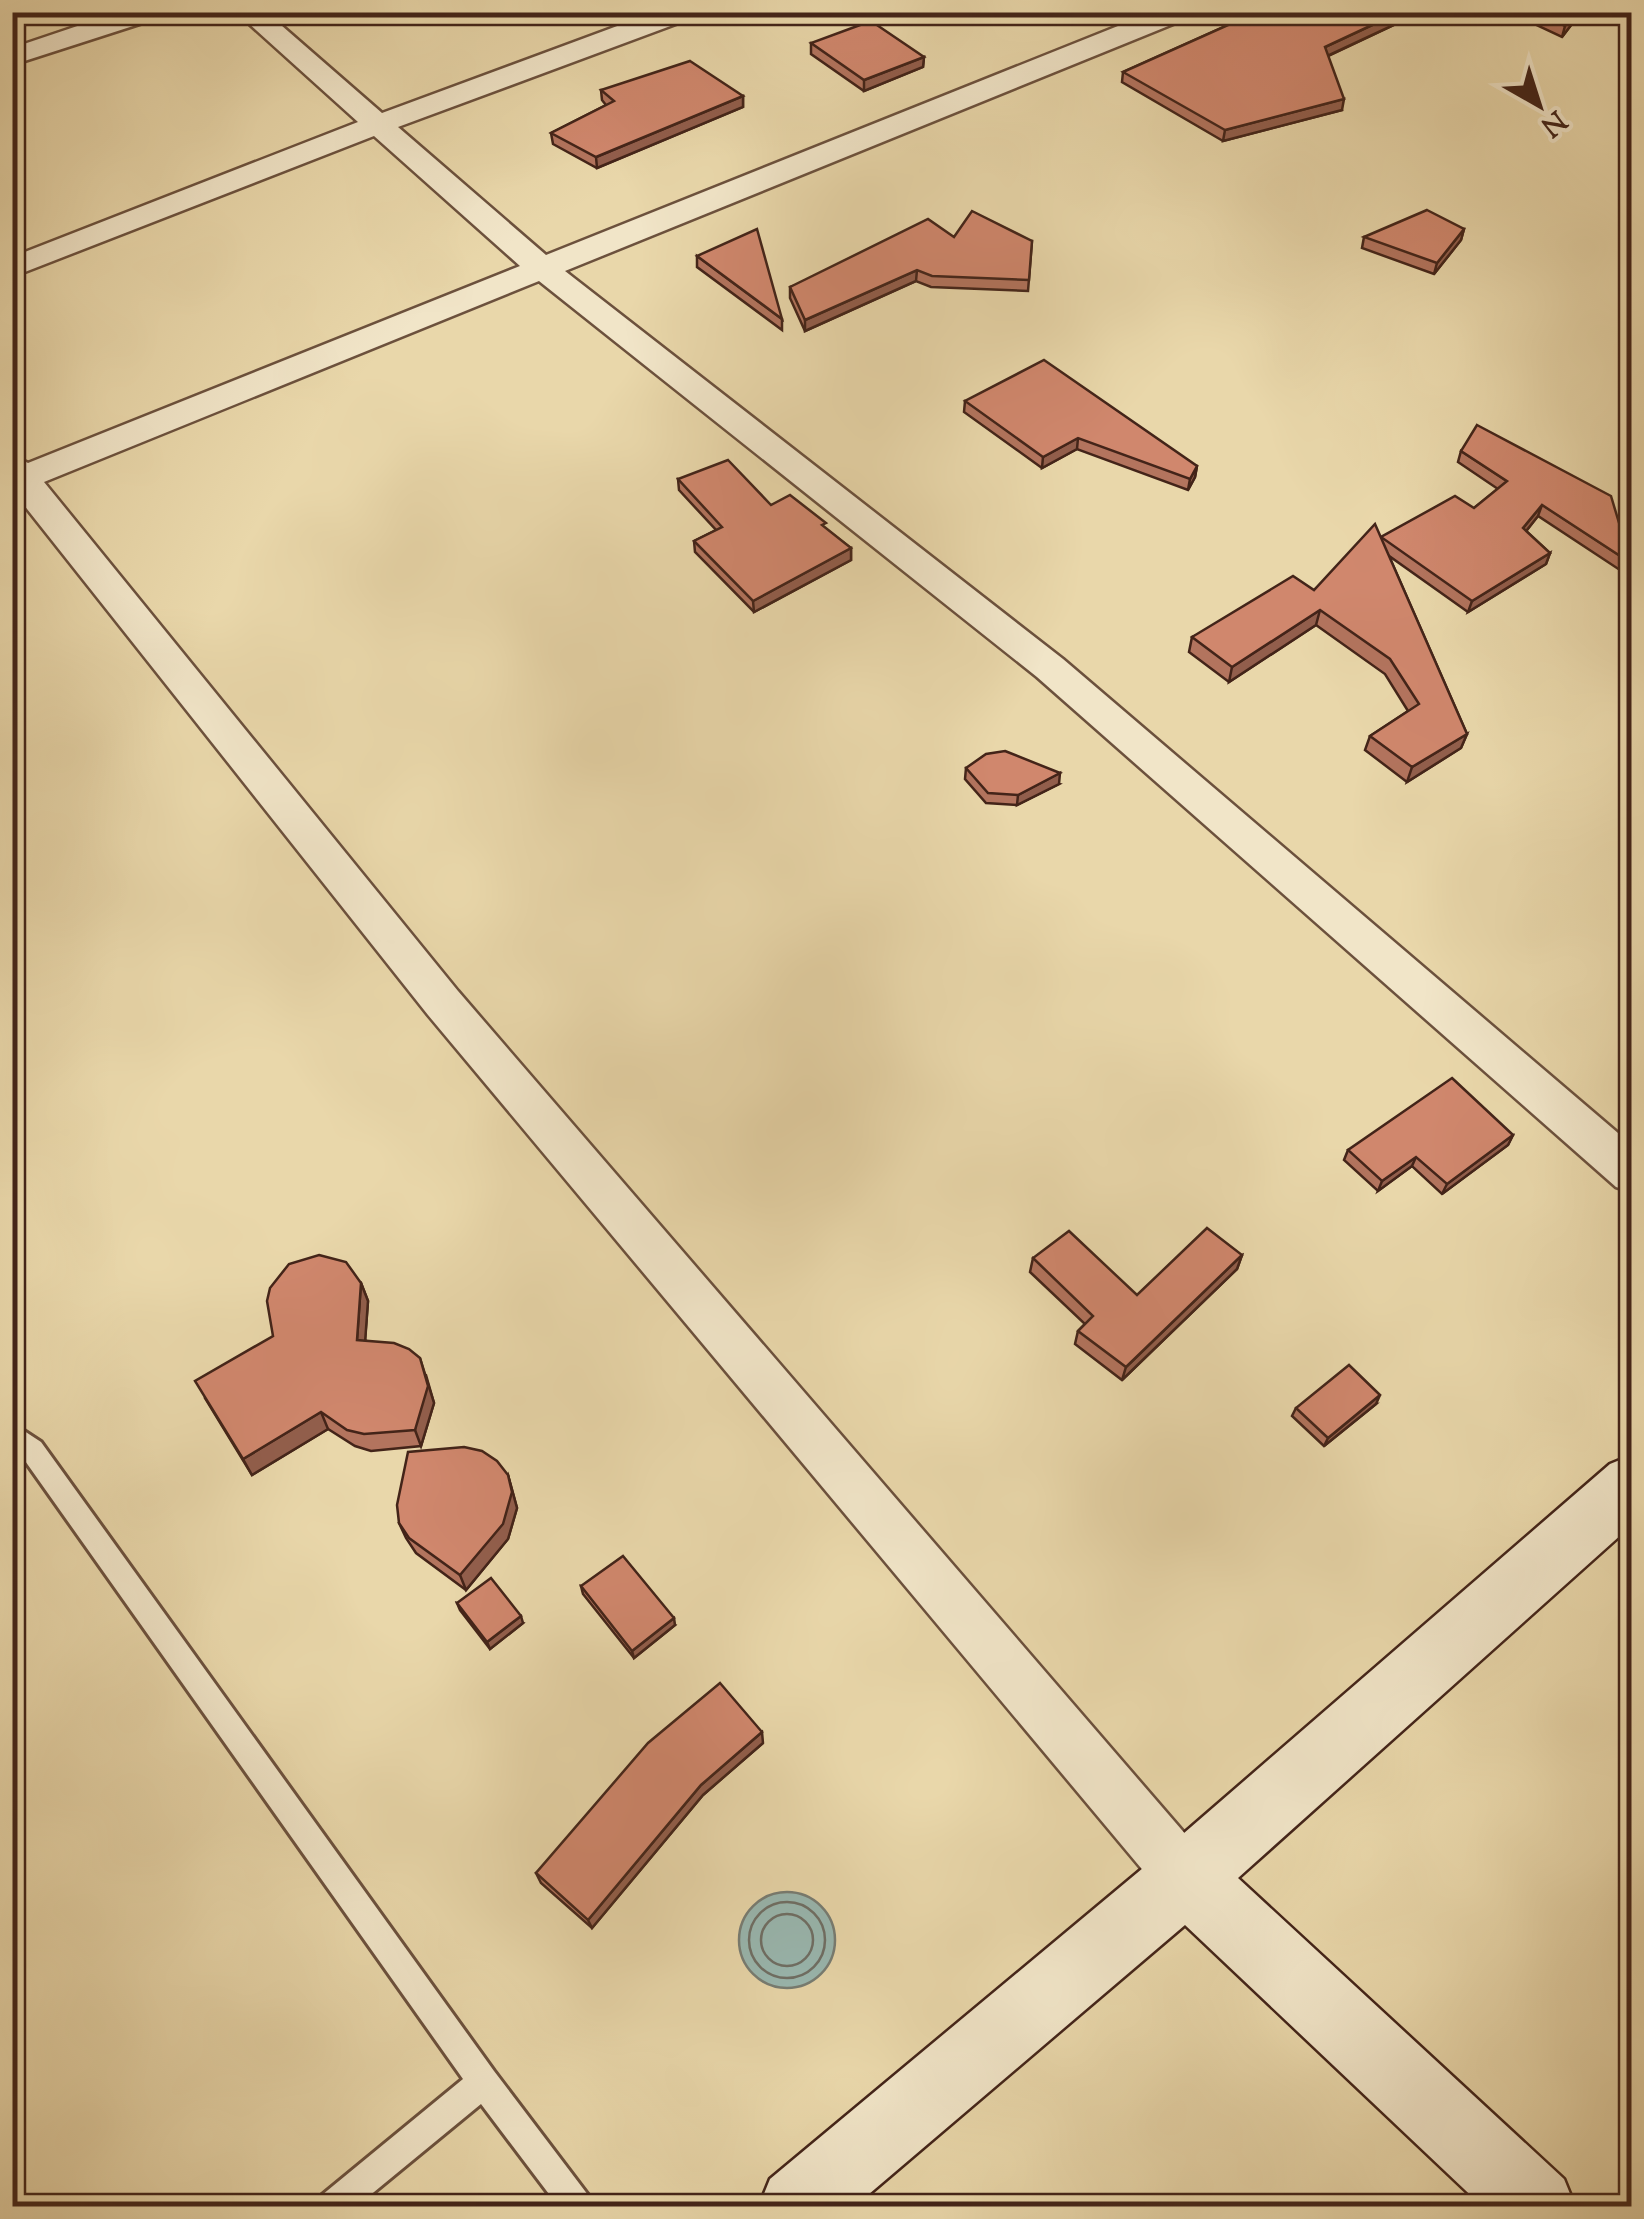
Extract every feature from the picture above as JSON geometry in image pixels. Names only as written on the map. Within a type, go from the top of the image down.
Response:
[{"type":"street","points":[[12,57],[148,12]]},
{"type":"street","points":[[248,12],[542,269],[1050,668],[1632,1174]]},
{"type":"street","points":[[12,268],[377,125],[682,12]]},
{"type":"street","points":[[1178,12],[542,269],[17,472],[443,1004],[1186,1878],[1537,2206]]},
{"type":"street","points":[[797,2206],[1186,1878],[1632,1484]]},
{"type":"lane","points":[[12,1434],[32,1450],[483,2082],[577,2206]]},
{"type":"lane","points":[[333,2206],[483,2082]]},
{"type":"water","points":[[787,1892],[805,1895],[821,1906],[832,1922],[832,1958],[821,1974],[805,1985],[787,1988],[769,1985],[753,1974],[742,1958],[739,1940],[742,1922],[753,1906],[769,1895]]},
{"type":"building","points":[[1257,12],[1400,12],[1325,47],[1344,99],[1225,130],[1123,72]]},
{"type":"building","points":[[1535,12],[1576,12],[1565,26]]},
{"type":"building","points":[[871,21],[924,57],[864,80],[811,43]]},
{"type":"building","points":[[690,61],[743,96],[596,157],[551,133],[614,101],[601,90]]},
{"type":"building","points":[[1427,210],[1464,229],[1437,263],[1364,237]]},
{"type":"building","points":[[972,211],[1032,241],[1029,280],[932,276],[917,270],[805,320],[790,287],[928,219],[954,237]]},
{"type":"building","points":[[757,229],[782,319],[697,256]]},
{"type":"building","points":[[1044,360],[1197,466],[1190,479],[1078,438],[1043,457],[965,401]]},
{"type":"building","points":[[1477,425],[1611,496],[1631,563],[1542,505],[1523,528],[1550,553],[1472,601],[1381,537],[1455,496],[1474,508],[1507,481],[1461,451]]},
{"type":"building","points":[[728,460],[771,505],[790,495],[851,548],[753,601],[694,541],[722,527],[678,479]]},
{"type":"building","points":[[1375,524],[1467,734],[1412,767],[1370,736],[1419,704],[1390,659],[1320,610],[1232,667],[1192,637],[1293,576],[1314,590]]},
{"type":"building","points":[[1005,751],[1060,773],[1018,795],[988,793],[966,768],[986,754]]},
{"type":"building","points":[[1452,1078],[1513,1135],[1447,1184],[1416,1157],[1382,1181],[1348,1150]]},
{"type":"building","points":[[1207,1228],[1242,1255],[1126,1367],[1078,1331],[1093,1316],[1033,1258],[1069,1231],[1137,1295]]},
{"type":"building","points":[[319,1255],[346,1262],[361,1283],[357,1340],[394,1343],[420,1358],[428,1386],[415,1430],[364,1434],[347,1430],[321,1412],[243,1459],[195,1381],[273,1336],[267,1301],[270,1288],[289,1264]]},
{"type":"building","points":[[1349,1365],[1380,1395],[1328,1438],[1296,1408]]},
{"type":"building","points":[[464,1447],[482,1451],[497,1461],[508,1475],[512,1492],[503,1524],[460,1575],[409,1538],[399,1523],[397,1505],[408,1452]]},
{"type":"building","points":[[623,1556],[674,1618],[632,1651],[581,1586]]},
{"type":"building","points":[[491,1578],[521,1616],[487,1642],[457,1603]]},
{"type":"building","points":[[720,1683],[762,1732],[701,1785],[588,1920],[536,1873],[648,1743]]}]
